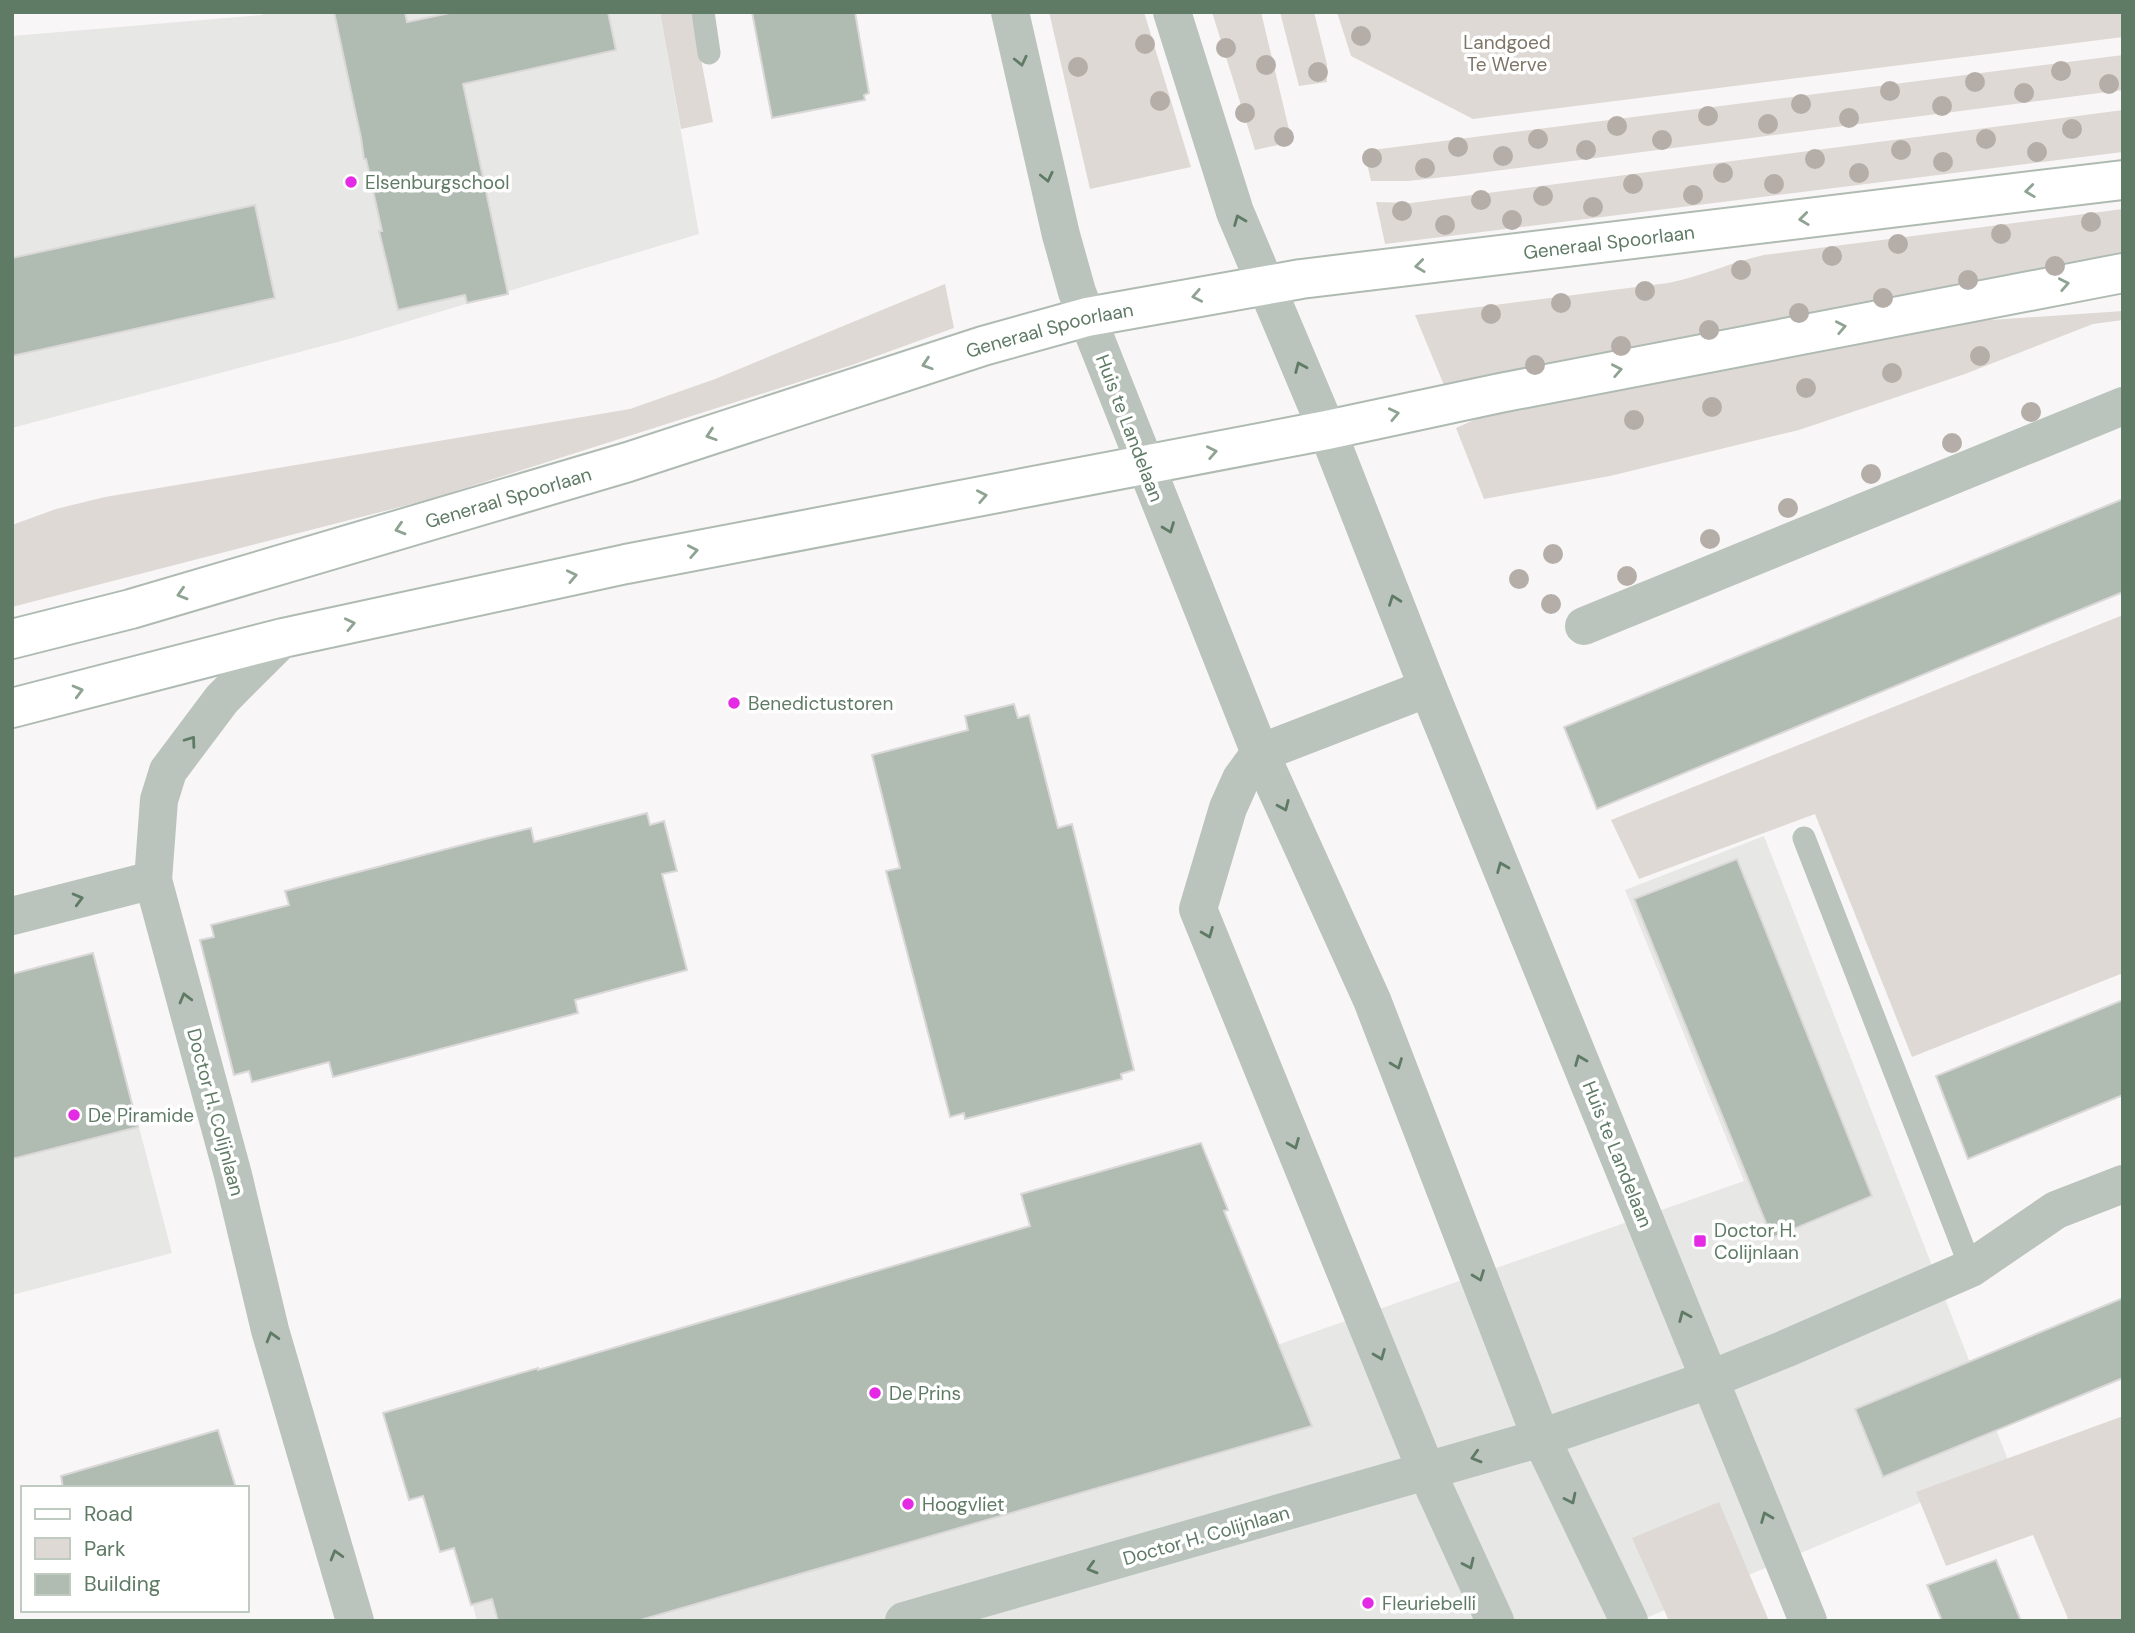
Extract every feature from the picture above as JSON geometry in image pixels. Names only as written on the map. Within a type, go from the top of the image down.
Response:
[{"type":"main road","name":"Generaal Spoorlaan","points":[[12,639],[131,609],[602,470],[983,346],[1087,317],[1264,284],[2123,180]]},
{"type":"main road","points":[[12,708],[283,638],[626,564],[2123,273]]},
{"type":"street","name":"Huis te Landelaan","points":[[1010,12],[1061,236],[1077,292],[1260,753],[1372,1000],[1541,1438],[1629,1621]]},
{"type":"street","name":"Huis te Landelaan","points":[[1172,12],[1236,212],[1264,284],[1327,429],[1428,688],[1808,1621]]},
{"type":"street","points":[[1584,626],[2123,406]]},
{"type":"street","name":"Doctor H. Colijnlaan","points":[[283,638],[222,699],[168,771],[159,800],[153,880],[233,1175],[270,1330],[355,1621]]},
{"type":"street","points":[[1428,688],[1260,753],[1241,779],[1228,808],[1198,909],[1426,1470],[1495,1621]]},
{"type":"street","points":[[12,916],[153,880]]},
{"type":"street","name":"Doctor H. Colijnlaan","points":[[904,1621],[1541,1438],[1711,1379],[1971,1268],[2056,1210],[2123,1184]]},
{"type":"lane","points":[[703,12],[709,53]]},
{"type":"lane","points":[[1804,838],[1971,1268]]},
{"type":"shaded area","name":"Elsenburgschool","points":[[264,12],[660,12],[699,234],[349,339],[12,428],[12,36],[262,15]]},
{"type":"shaded area","points":[[1764,836],[2010,1465],[1639,1621],[477,1621],[470,1595],[1254,1353],[1744,1181],[1625,890]]},
{"type":"shaded area","name":"De Piramide","points":[[94,956],[172,1253],[12,1295],[12,978]]},
{"type":"green space","points":[[660,12],[692,12],[713,122],[681,129]]},
{"type":"green space","points":[[1049,12],[1144,12],[1191,167],[1090,189]]},
{"type":"green space","points":[[1212,12],[1261,12],[1292,142],[1255,150]]},
{"type":"green space","points":[[1280,12],[1314,12],[1327,64],[1327,82],[1299,86]]},
{"type":"green space","name":"Landgoed Te Werve","points":[[1337,12],[2123,12],[2123,37],[1473,119],[1351,56]]},
{"type":"green space","points":[[2123,55],[2123,90],[1463,175],[1408,181],[1371,181],[1364,151]]},
{"type":"green space","points":[[2123,110],[2123,152],[1385,244],[1376,202],[1411,203]]},
{"type":"green space","points":[[2123,209],[2123,259],[1446,390],[1415,315],[1668,283],[1764,255]]},
{"type":"green space","points":[[945,284],[954,328],[852,365],[431,499],[12,607],[12,525],[56,509],[105,497],[630,409],[715,379]]},
{"type":"green space","points":[[2123,311],[2123,320],[2093,324],[1965,374],[1799,430],[1610,476],[1484,499],[1456,428],[1494,411],[1961,322]]},
{"type":"green space","points":[[2123,615],[2123,973],[1912,1057],[1815,814],[1639,879],[1611,820]]},
{"type":"green space","points":[[2123,1416],[2123,1621],[2069,1621],[2033,1535],[1946,1566],[1916,1492]]},
{"type":"green space","points":[[1719,1502],[1769,1621],[1669,1621],[1632,1538]]},
{"type":"building","points":[[334,12],[405,12],[407,22],[454,12],[608,12],[616,50],[463,84],[508,294],[467,303],[465,295],[398,310]]},
{"type":"building","points":[[752,12],[855,12],[869,93],[864,95],[865,100],[772,118]]},
{"type":"building","points":[[255,205],[275,298],[12,356],[12,258]]},
{"type":"building","points":[[2123,499],[2123,592],[1597,809],[1564,727]]},
{"type":"building","points":[[1014,704],[1018,718],[1029,715],[1058,828],[1072,824],[1134,1070],[1121,1074],[1122,1079],[965,1119],[964,1113],[950,1117],[886,871],[900,868],[872,755],[968,730],[965,716]]},
{"type":"building","points":[[647,813],[650,825],[664,821],[677,871],[662,874],[687,970],[575,1000],[578,1013],[333,1077],[329,1062],[252,1082],[249,1071],[234,1075],[200,940],[214,937],[211,925],[289,905],[285,891],[485,839],[531,828],[534,842]]},
{"type":"building","points":[[1737,859],[1872,1196],[1772,1238],[1634,899]]},
{"type":"building","points":[[93,953],[138,1127],[12,1159],[12,974]]},
{"type":"building","points":[[2123,1000],[2123,1095],[1968,1159],[1936,1076]]},
{"type":"building","name":"De Prins","points":[[1201,1143],[1228,1210],[1224,1211],[1312,1426],[637,1621],[498,1621],[492,1599],[471,1605],[454,1548],[440,1552],[423,1496],[409,1500],[383,1413],[1030,1226],[1021,1194]]},
{"type":"building","points":[[2123,1298],[2123,1378],[1883,1477],[1855,1409]]},
{"type":"building","points":[[218,1430],[235,1486],[63,1486],[61,1476]]},
{"type":"building","points":[[1996,1560],[2021,1621],[1942,1621],[1927,1585]]},
{"type":"place","name":"Elsenburgschool","points":[[351,182]]},
{"type":"place","name":"Benedictustoren","points":[[734,703]]},
{"type":"place","name":"De Piramide","points":[[74,1115]]},
{"type":"place","name":"Doctor H. Colijnlaan","points":[[1700,1241]]},
{"type":"place","name":"De Prins","points":[[875,1393]]},
{"type":"place","name":"Hoogvliet","points":[[908,1504]]},
{"type":"place","name":"Fleuriebelli","points":[[1368,1603]]}]
